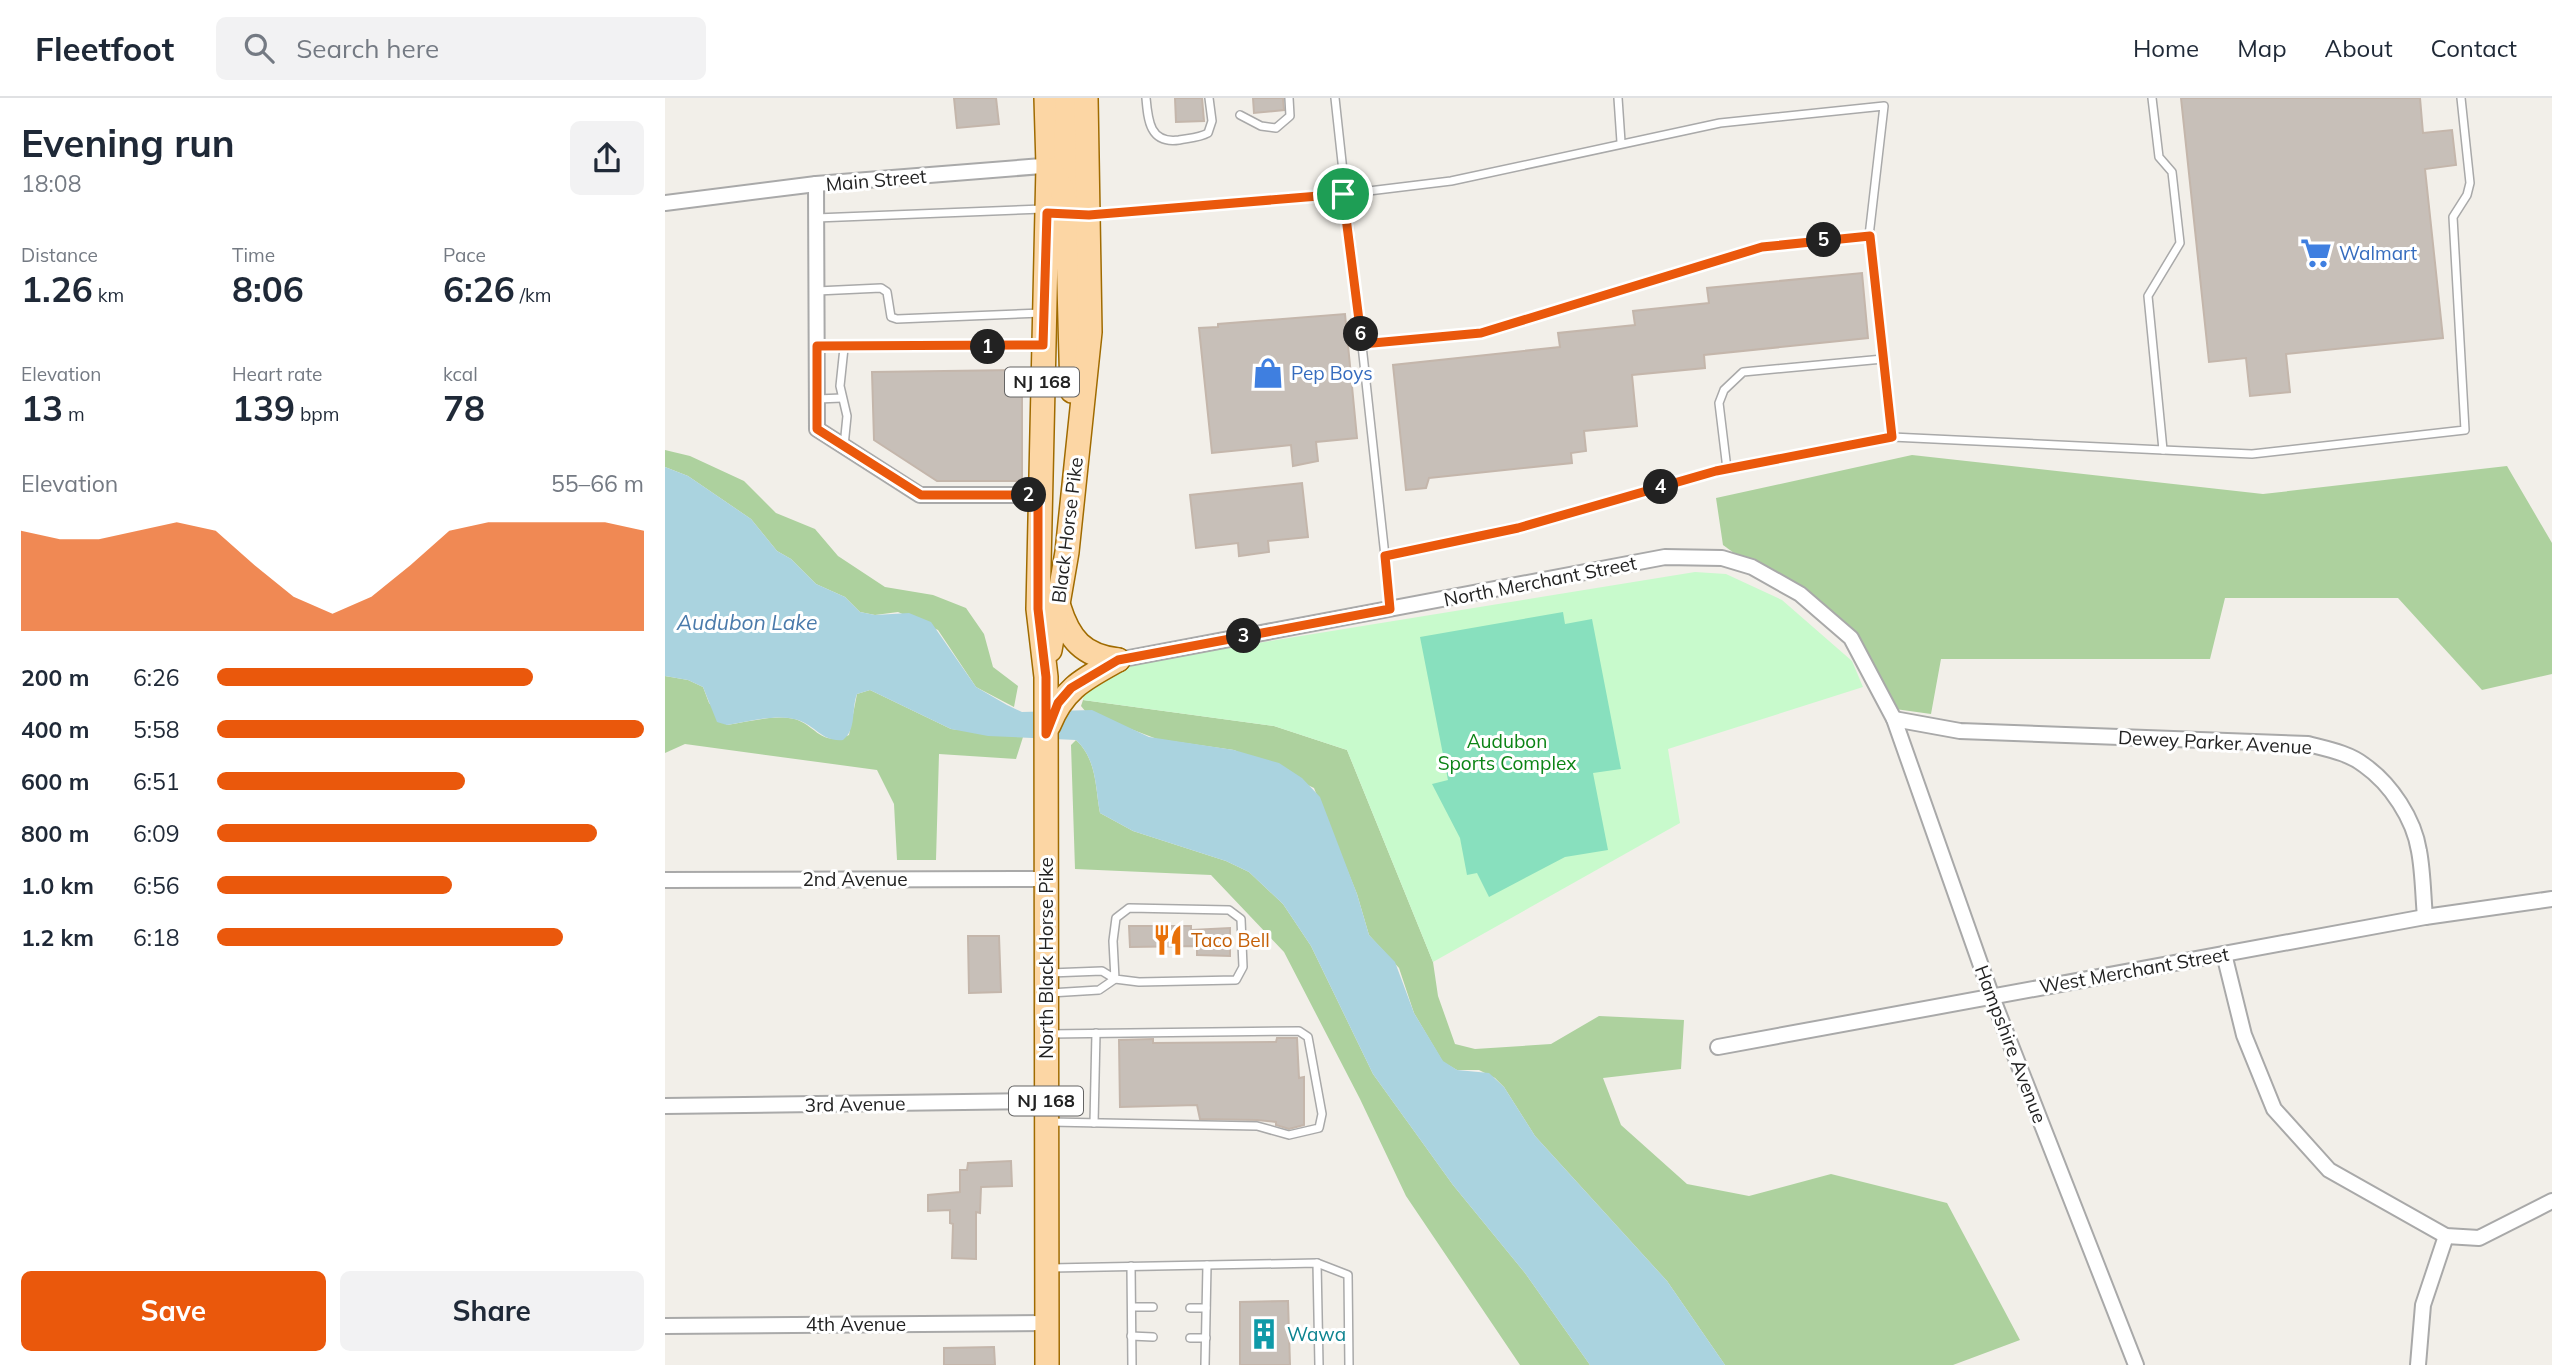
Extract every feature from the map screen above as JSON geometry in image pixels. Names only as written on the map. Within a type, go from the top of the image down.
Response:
[{"type":"main road","name":"Black Horse Pike","points":[[1047,98],[1068,164]]},
{"type":"main road","points":[[1063,213],[1062,189],[1068,164],[1067,98]]},
{"type":"main road","name":"Black Horse Pike","points":[[1046,677],[1038,609],[1038,495],[1044,313],[1063,213],[1068,164],[1086,98]]},
{"type":"main road","name":"Black Horse Pike","points":[[1046,677],[1067,552],[1090,332],[1063,213]]},
{"type":"main road","points":[[1058,604],[1067,631],[1080,647],[1098,658],[1118,660]]},
{"type":"main road","points":[[1052,703],[1071,688],[1118,660]]},
{"type":"main road","name":"North Black Horse Pike","points":[[1046,677],[1052,703],[1046,734],[1047,1323]]},
{"type":"main road","name":"NJ 168","points":[[1047,1323],[1047,1365]]},
{"type":"street","name":"Main Street","points":[[665,203],[816,184],[1068,164]]},
{"type":"street","points":[[816,184],[817,429],[921,495],[1038,495]]},
{"type":"street","name":"North Merchant Street","points":[[1118,660],[1665,557],[1722,558],[1752,567],[1773,578],[1830,617],[1851,638],[1894,719]]},
{"type":"street","name":"Dewey Parker Avenue","points":[[1894,719],[1960,731],[2308,744],[2344,754],[2364,765],[2391,791],[2408,819],[2419,849],[2425,916]]},
{"type":"street","name":"Hampshire Avenue","points":[[1894,719],[1992,997],[2136,1365]]},
{"type":"street","name":"2nd Avenue","points":[[665,880],[1046,879]]},
{"type":"street","name":"West Merchant Street","points":[[1718,1047],[2425,916],[2552,899]]},
{"type":"street","points":[[2224,954],[2244,1035],[2274,1109],[2329,1170],[2446,1236],[2479,1238],[2552,1201]]},
{"type":"street","name":"3rd Avenue","points":[[665,1106],[1046,1111]]},
{"type":"street","points":[[2418,1365],[2423,1305],[2446,1236]]},
{"type":"street","name":"4th Avenue","points":[[665,1326],[1047,1323]]},
{"type":"lane","points":[[1146,98],[1150,128],[1155,135],[1170,141],[1208,133],[1212,121],[1209,98]]},
{"type":"lane","points":[[1241,115],[1261,126],[1276,128],[1290,116],[1289,98]]},
{"type":"lane","points":[[1335,98],[1343,194],[1390,609]]},
{"type":"lane","points":[[1618,98],[1621,142]]},
{"type":"lane","points":[[2152,98],[2159,157],[2172,172],[2180,243],[2148,296],[2163,450]]},
{"type":"lane","points":[[1385,556],[1518,528],[1727,469],[1892,437],[2252,454],[2465,430],[2453,217],[2467,195],[2470,183],[2461,98]]},
{"type":"lane","points":[[816,218],[1063,213],[1343,194],[1451,181],[1621,142],[1720,123],[1884,102],[1870,236],[1892,437]]},
{"type":"lane","points":[[1362,344],[1481,333],[1762,247],[1870,236]]},
{"type":"lane","points":[[817,291],[881,288],[887,292],[891,317],[897,319],[1044,313]]},
{"type":"lane","points":[[817,346],[844,348],[1043,345]]},
{"type":"lane","points":[[844,348],[842,398],[847,416],[844,446]]},
{"type":"lane","points":[[1727,469],[1719,403],[1724,390],[1743,372],[1883,359]]},
{"type":"lane","points":[[817,399],[842,398]]},
{"type":"lane","points":[[1046,983],[1102,971],[1115,979],[1139,982],[1236,980],[1243,967],[1241,919],[1229,910],[1129,908],[1116,918],[1113,941],[1115,979]]},
{"type":"lane","points":[[1046,983],[1099,990],[1115,979]]},
{"type":"lane","points":[[1046,1034],[1299,1031],[1308,1037],[1322,1114],[1319,1128],[1289,1135],[1257,1126],[1094,1123],[1046,1111]]},
{"type":"lane","points":[[1094,1123],[1096,1033]]},
{"type":"lane","points":[[1047,1268],[1317,1263],[1348,1275],[1349,1365]]},
{"type":"lane","points":[[1317,1263],[1319,1365]]},
{"type":"lane","points":[[1205,1365],[1207,1265]]},
{"type":"lane","points":[[1131,1266],[1132,1365]]},
{"type":"lane","points":[[1132,1307],[1153,1307]]},
{"type":"lane","points":[[1189,1308],[1206,1308]]},
{"type":"lane","points":[[1132,1336],[1153,1337]]},
{"type":"lane","points":[[1190,1338],[1206,1338]]},
{"type":"green space","points":[[665,450],[690,456],[744,481],[776,513],[815,529],[838,556],[885,587],[933,595],[966,608],[984,634],[993,667],[1018,686],[1014,707],[976,687],[938,630],[898,612],[875,615],[860,612],[845,597],[816,584],[791,559],[777,551],[751,519],[688,476],[665,467]]},
{"type":"green space","points":[[1912,455],[2263,494],[2507,466],[2552,543],[2552,674],[2482,690],[2398,598],[2225,598],[2210,659],[1941,659],[1931,714],[1888,708],[1851,638],[1723,545],[1716,498]]},
{"type":"green space","name":"Audubon Sports Complex","points":[[1695,572],[1726,574],[1782,600],[1852,661],[1863,687],[1668,749],[1680,823],[1433,962],[1347,750],[1274,726],[1083,700],[1086,671]]},
{"type":"green space","points":[[1563,612],[1565,624],[1592,619],[1621,769],[1593,773],[1608,850],[1565,857],[1489,897],[1477,873],[1467,875],[1460,838],[1432,784],[1448,780],[1420,637]]},
{"type":"green space","points":[[665,676],[688,680],[703,687],[709,703],[727,725],[788,718],[805,723],[830,739],[839,738],[849,735],[857,694],[870,690],[951,729],[1023,737],[1016,759],[939,754],[936,860],[897,860],[894,804],[877,770],[685,744],[665,753]]},
{"type":"green space","points":[[1083,700],[1274,726],[1347,750],[1433,962],[1438,996],[1455,1044],[1475,1049],[1551,1044],[1599,1016],[1684,1020],[1681,1069],[1603,1078],[1621,1125],[1687,1184],[1749,1196],[1831,1174],[1947,1203],[2020,1340],[1953,1365],[1725,1365],[1667,1281],[1535,1136],[1504,1087],[1495,1078],[1479,1070],[1457,1070],[1443,1062],[1414,1013],[1399,968],[1369,935],[1357,894],[1314,788],[1234,750],[1157,739],[1086,712],[1081,706]]},
{"type":"green space","points":[[1076,740],[1092,765],[1100,813],[1133,831],[1226,861],[1249,872],[1283,904],[1311,946],[1373,1074],[1453,1185],[1525,1273],[1590,1365],[1520,1365],[1406,1196],[1360,1099],[1284,952],[1211,875],[1075,869],[1071,745]]},
{"type":"water","name":"Audubon Lake","points":[[665,467],[688,476],[751,519],[777,551],[791,559],[816,584],[845,597],[860,612],[875,615],[909,613],[931,622],[976,687],[1007,705],[1022,712],[1092,710],[1149,737],[1234,750],[1279,763],[1302,778],[1320,797],[1357,894],[1369,935],[1395,962],[1414,1013],[1443,1061],[1457,1070],[1489,1073],[1504,1087],[1535,1136],[1667,1281],[1725,1365],[1590,1365],[1525,1273],[1453,1185],[1373,1074],[1311,946],[1283,904],[1249,872],[1226,861],[1133,831],[1100,813],[1092,765],[1076,740],[988,736],[951,729],[870,690],[857,694],[852,725],[843,740],[830,739],[790,718],[727,725],[717,722],[703,687],[688,680],[665,676]]},
{"type":"building","points":[[954,98],[996,98],[999,124],[957,128]]},
{"type":"building","points":[[1175,98],[1202,98],[1204,121],[1176,122]]},
{"type":"building","points":[[1253,98],[1283,98],[1284,110],[1254,113]]},
{"type":"building","name":"Walmart","points":[[2181,98],[2420,98],[2423,133],[2452,130],[2456,165],[2425,169],[2443,338],[2286,354],[2290,392],[2250,396],[2246,358],[2209,362]]},
{"type":"building","points":[[1862,273],[1868,338],[1704,355],[1705,368],[1632,375],[1637,426],[1584,431],[1586,451],[1571,453],[1572,463],[1429,478],[1426,488],[1406,490],[1393,365],[1560,347],[1558,333],[1635,325],[1633,311],[1709,303],[1707,288]]},
{"type":"building","points":[[1345,314],[1357,438],[1316,442],[1318,461],[1293,466],[1291,445],[1212,453],[1199,328],[1218,327],[1218,324]]},
{"type":"building","points":[[1022,370],[1022,481],[937,481],[874,440],[872,372]]},
{"type":"building","points":[[1302,483],[1308,537],[1268,541],[1269,552],[1239,556],[1238,543],[1196,548],[1190,495]]},
{"type":"building","points":[[1129,926],[1191,926],[1191,930],[1230,928],[1230,956],[1197,955],[1197,946],[1130,947]]},
{"type":"building","points":[[968,936],[999,936],[1001,992],[969,993]]},
{"type":"building","points":[[1277,1038],[1297,1038],[1299,1078],[1304,1077],[1304,1125],[1289,1129],[1276,1125],[1276,1122],[1200,1119],[1197,1105],[1120,1107],[1119,1040],[1153,1039],[1153,1043],[1276,1042]]},
{"type":"building","points":[[1011,1161],[1012,1186],[981,1187],[980,1213],[976,1212],[976,1259],[952,1258],[953,1224],[950,1223],[950,1210],[928,1211],[928,1195],[960,1192],[960,1170],[967,1170],[968,1163]]},
{"type":"building","name":"Wawa","points":[[1288,1301],[1290,1365],[1240,1365],[1240,1302]]},
{"type":"building","points":[[994,1347],[995,1365],[944,1365],[944,1348]]},
{"type":"place","name":"Walmart","points":[[2316,253]]},
{"type":"place","name":"Pep Boys","points":[[1268,373]]},
{"type":"place","name":"Taco Bell","points":[[1168,940]]},
{"type":"place","name":"Wawa","points":[[1264,1334]]},
{"type":"route","points":[[1343,194],[1362,344],[1481,333],[1762,247],[1870,236],[1892,437],[1716,471],[1518,528],[1385,556],[1390,609],[1118,660],[1071,688],[1058,703],[1046,734],[1046,677],[1038,609],[1038,495],[921,495],[817,429],[817,346],[844,348],[1043,345],[1047,213],[1089,215],[1343,194]]}]
